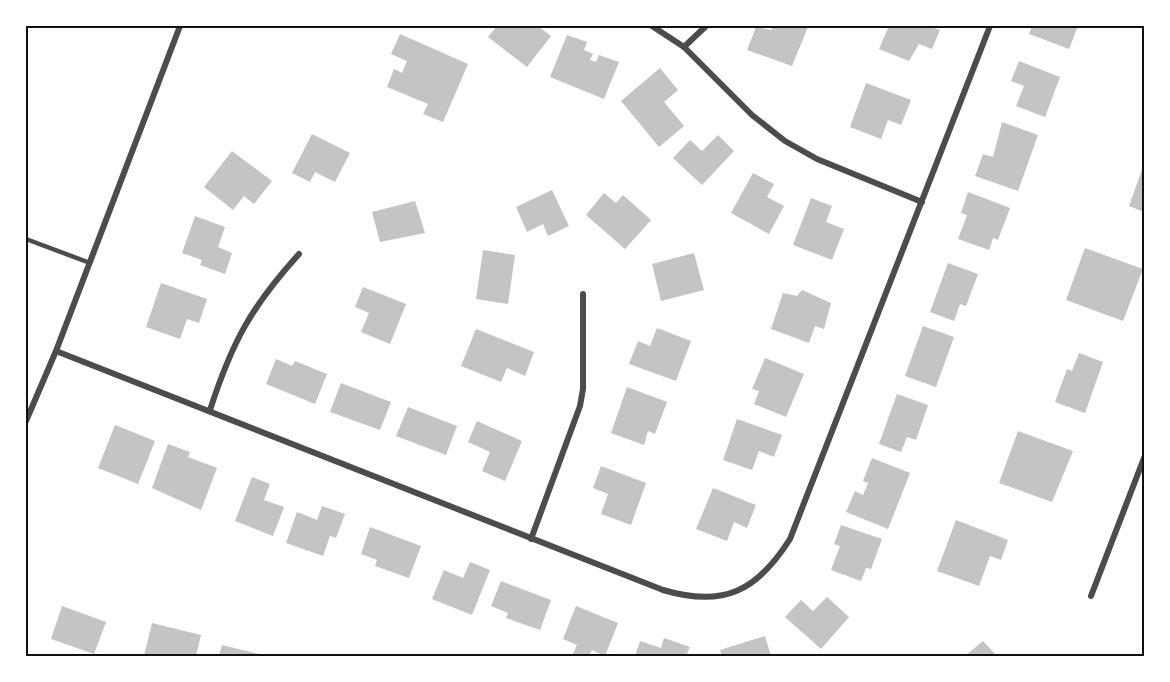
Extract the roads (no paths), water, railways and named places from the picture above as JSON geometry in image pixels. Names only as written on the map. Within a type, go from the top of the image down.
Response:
[{"type":"street","points":[[26,421],[56,351],[180,26]]},
{"type":"street","points":[[652,26],[684,47],[752,116],[785,141],[817,159],[922,202]]},
{"type":"street","points":[[684,47],[706,26]]},
{"type":"street","points":[[56,351],[684,596],[708,598],[728,595],[747,588],[762,575],[790,539],[990,26]]},
{"type":"street","points":[[210,410],[240,331],[266,290],[299,254]]},
{"type":"street","points":[[531,538],[580,406],[583,389],[582,294]]},
{"type":"street","points":[[1090,596],[1144,458]]},
{"type":"lane","points":[[26,239],[90,263]]}]
